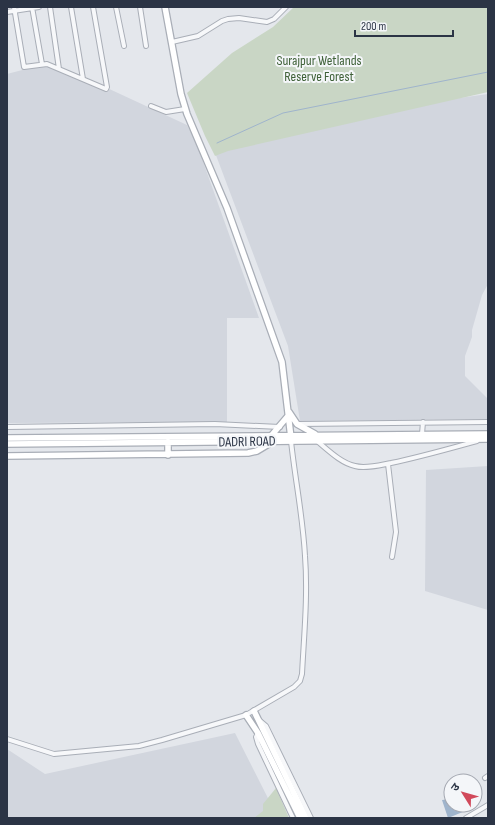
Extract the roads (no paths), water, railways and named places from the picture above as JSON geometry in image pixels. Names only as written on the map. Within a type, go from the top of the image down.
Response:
[{"type":"main road","points":[[165,7],[185,109],[227,208],[280,354],[291,438]]},
{"type":"main road","points":[[288,413],[297,424],[317,438]]},
{"type":"main road","points":[[7,456],[248,453],[257,451],[272,438],[288,413]]},
{"type":"main road","name":"DADRI ROAD","points":[[317,438],[423,431],[488,434]]},
{"type":"main road","name":"DADRI ROAD","points":[[7,438],[485,439]]},
{"type":"main road","name":"DADRI ROAD","points":[[7,444],[168,442],[272,438]]},
{"type":"main road","points":[[168,442],[168,455]]},
{"type":"main road","points":[[254,711],[306,818]]},
{"type":"main road","points":[[246,716],[258,733],[300,818]]},
{"type":"street","points":[[32,7],[42,64]]},
{"type":"street","points":[[7,12],[14,9],[39,7]]},
{"type":"street","points":[[50,7],[59,69]]},
{"type":"street","points":[[71,7],[82,79]]},
{"type":"street","points":[[14,9],[24,65],[26,68],[47,64],[102,88],[106,88],[93,7]]},
{"type":"street","points":[[116,7],[124,46]]},
{"type":"street","points":[[140,7],[146,46]]},
{"type":"street","points":[[172,42],[198,36],[222,21],[228,19],[240,18],[267,22],[274,19],[286,7]]},
{"type":"street","points":[[151,106],[166,112],[185,109]]},
{"type":"street","points":[[423,422],[423,431]]},
{"type":"street","points":[[297,424],[488,422]]},
{"type":"street","points":[[7,427],[215,424],[280,427]]},
{"type":"street","points":[[7,739],[48,753],[62,754],[149,743],[246,716],[294,687],[300,681],[302,674],[306,557],[291,438]]},
{"type":"street","points":[[317,438],[331,453],[349,465],[359,467],[388,464],[485,439]]},
{"type":"street","points":[[388,464],[396,532],[392,557]]},
{"type":"street","points":[[259,720],[266,726],[311,818]]},
{"type":"street","points":[[258,733],[256,739],[293,818]]},
{"type":"street","points":[[466,818],[488,805]]},
{"type":"water","points":[[446,813],[460,813],[448,818]]},
{"type":"waterway","points":[[217,143],[283,113],[488,72]]},
{"type":"park label","name":"Surajpur Wetlands Reserve Forest","points":[[319,68]]}]
